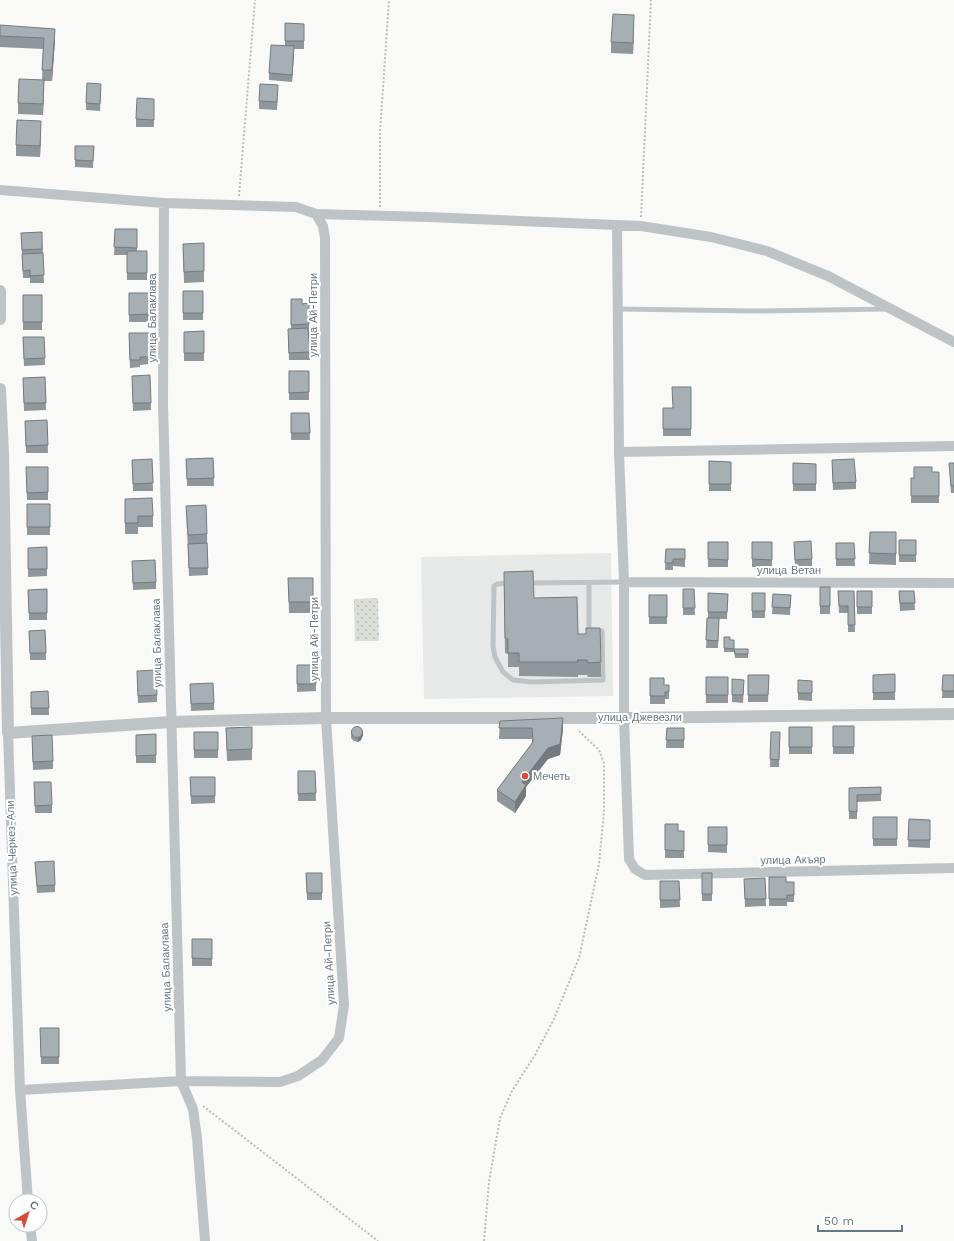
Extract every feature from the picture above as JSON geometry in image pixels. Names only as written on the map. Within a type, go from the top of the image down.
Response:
[{"type":"street","points":[[0,190],[164,203],[296,207],[316,214],[380,215],[641,226],[711,237],[767,251],[828,276],[954,342]]},
{"type":"street","name":"улица Балаклава","points":[[164,203],[164,412],[181,1081]]},
{"type":"street","name":"улица Ай-Петри","points":[[20,1090],[181,1081],[280,1082],[298,1076],[322,1060],[339,1038],[344,1005],[326,718],[325,238],[323,226],[316,214]]},
{"type":"street","points":[[617,225],[619,452],[624,582],[624,718]]},
{"type":"street","points":[[0,291],[0,319]]},
{"type":"street","name":"улица Черкез-Али","points":[[0,389],[3,453],[8,732],[20,1090],[27,1193]]},
{"type":"street","points":[[619,452],[954,446]]},
{"type":"street","name":"улица Ветан","points":[[624,582],[954,583]]},
{"type":"street","name":"улица Джевезли","points":[[8,732],[171,722],[326,718],[624,718],[954,714]]},
{"type":"street","name":"улица Акъяр","points":[[624,718],[629,859],[634,869],[645,875],[954,868]]},
{"type":"street","points":[[181,1081],[193,1109],[206,1241]]},
{"type":"lane","points":[[618,309],[755,311],[892,309]]},
{"type":"lane","points":[[522,583],[624,582]]},
{"type":"lane","points":[[514,583],[497,584],[494,586],[494,652],[503,672],[513,680],[531,682],[603,680],[602,631],[589,630],[589,583]]},
{"type":"path","points":[[238,205],[255,0]]},
{"type":"path","points":[[380,215],[380,132],[389,0]]},
{"type":"path","points":[[641,226],[651,0]]},
{"type":"path","points":[[484,1241],[489,1182],[500,1118],[512,1090],[535,1055],[553,1021],[577,964],[599,864],[604,812],[604,763],[599,750],[566,718]]},
{"type":"path","points":[[187,1094],[378,1241]]},
{"type":"shaded area","points":[[611,553],[613,696],[424,699],[421,557]]},
{"type":"shaded area","points":[[378,598],[379,641],[355,641],[354,599]]},
{"type":"building","points":[[613,14],[634,15],[633,43],[611,42]]},
{"type":"building","points":[[285,23],[304,24],[304,41],[285,41]]},
{"type":"building","points":[[0,25],[55,29],[52,70],[42,70],[44,38],[0,36]]},
{"type":"building","points":[[271,45],[294,46],[292,75],[269,73]]},
{"type":"building","points":[[19,79],[44,80],[43,104],[18,103]]},
{"type":"building","points":[[87,83],[101,84],[100,104],[86,103]]},
{"type":"building","points":[[260,84],[278,85],[277,102],[259,101]]},
{"type":"building","points":[[137,98],[154,99],[154,120],[136,119]]},
{"type":"building","points":[[17,120],[41,121],[40,146],[16,145]]},
{"type":"building","points":[[75,146],[94,146],[93,161],[75,160]]},
{"type":"building","points":[[115,229],[137,229],[137,248],[114,247]]},
{"type":"building","points":[[42,232],[42,249],[22,250],[21,233]]},
{"type":"building","points":[[204,243],[204,271],[184,272],[183,244]]},
{"type":"building","points":[[127,251],[147,251],[147,273],[127,273]]},
{"type":"building","points":[[43,253],[44,275],[30,276],[30,270],[23,271],[22,254]]},
{"type":"building","points":[[183,291],[203,291],[203,313],[183,313]]},
{"type":"building","points":[[129,293],[149,293],[149,314],[129,315]]},
{"type":"building","points":[[23,295],[42,295],[42,322],[23,322]]},
{"type":"building","points":[[291,299],[302,299],[302,304],[309,303],[309,324],[291,325]]},
{"type":"building","points":[[308,328],[310,352],[289,353],[288,329]]},
{"type":"building","points":[[204,331],[204,353],[184,353],[184,332]]},
{"type":"building","points":[[129,333],[149,333],[150,357],[140,357],[140,360],[130,360]]},
{"type":"building","points":[[23,337],[44,337],[45,358],[24,359]]},
{"type":"building","points":[[289,371],[309,371],[309,392],[289,393]]},
{"type":"building","points":[[150,375],[151,403],[133,403],[132,376]]},
{"type":"building","points":[[45,377],[46,403],[24,403],[23,378]]},
{"type":"building","points":[[672,387],[691,387],[691,429],[663,429],[663,408],[673,408]]},
{"type":"building","points":[[291,413],[309,413],[310,433],[291,433]]},
{"type":"building","points":[[47,420],[48,445],[26,446],[25,421]]},
{"type":"building","points":[[213,458],[214,478],[187,479],[186,459]]},
{"type":"building","points":[[152,459],[153,483],[133,484],[132,460]]},
{"type":"building","points":[[854,459],[856,482],[833,483],[832,460]]},
{"type":"building","points":[[709,461],[731,462],[731,484],[709,484]]},
{"type":"building","points":[[793,463],[816,464],[816,484],[793,484]]},
{"type":"building","points":[[949,463],[954,463],[954,486],[951,486]]},
{"type":"building","points":[[26,467],[48,467],[48,492],[27,493]]},
{"type":"building","points":[[914,467],[932,467],[932,472],[939,472],[939,496],[911,496],[911,478],[914,478]]},
{"type":"building","points":[[152,498],[153,516],[138,516],[138,523],[125,523],[125,499]]},
{"type":"building","points":[[27,504],[50,504],[50,527],[27,527]]},
{"type":"building","points":[[206,505],[207,534],[188,535],[186,506]]},
{"type":"building","points":[[870,532],[896,532],[896,554],[869,553]]},
{"type":"building","points":[[899,540],[916,540],[916,555],[899,555]]},
{"type":"building","points":[[811,541],[812,559],[795,560],[794,542]]},
{"type":"building","points":[[708,542],[728,542],[728,560],[708,559]]},
{"type":"building","points":[[752,542],[772,542],[772,560],[752,559]]},
{"type":"building","points":[[207,543],[208,568],[189,568],[188,544]]},
{"type":"building","points":[[836,543],[854,543],[855,559],[836,559]]},
{"type":"building","points":[[47,547],[47,569],[28,569],[28,548]]},
{"type":"building","points":[[666,549],[685,549],[685,559],[673,559],[673,563],[665,563]]},
{"type":"building","points":[[155,560],[156,582],[133,583],[132,561]]},
{"type":"building","points":[[533,571],[534,598],[577,597],[578,634],[586,634],[586,628],[600,628],[601,662],[588,663],[587,660],[577,660],[578,662],[519,662],[519,653],[508,653],[508,639],[505,638],[504,572]]},
{"type":"building","points":[[288,578],[313,578],[313,602],[289,602]]},
{"type":"building","points":[[820,587],[830,587],[830,606],[820,606]]},
{"type":"building","points":[[47,589],[47,613],[29,613],[28,590]]},
{"type":"building","points":[[683,589],[694,589],[695,608],[683,608]]},
{"type":"building","points":[[838,591],[854,591],[855,625],[848,625],[848,606],[839,606]]},
{"type":"building","points":[[857,591],[872,591],[872,607],[857,607]]},
{"type":"building","points":[[899,591],[914,591],[915,603],[900,603]]},
{"type":"building","points":[[708,593],[728,594],[727,612],[708,612]]},
{"type":"building","points":[[752,593],[765,593],[765,611],[752,611]]},
{"type":"building","points":[[773,594],[791,595],[790,608],[772,607]]},
{"type":"building","points":[[649,595],[667,595],[667,617],[649,617]]},
{"type":"building","points":[[707,618],[719,618],[718,641],[706,640]]},
{"type":"building","points":[[45,630],[46,653],[30,653],[29,631]]},
{"type":"building","points":[[724,637],[730,637],[730,640],[734,640],[734,649],[724,648]]},
{"type":"building","points":[[734,649],[748,649],[748,654],[735,654]]},
{"type":"building","points":[[297,665],[315,665],[316,684],[297,684]]},
{"type":"building","points":[[156,670],[157,695],[138,696],[137,671]]},
{"type":"building","points":[[895,674],[895,692],[873,693],[873,675]]},
{"type":"building","points":[[748,675],[769,675],[768,695],[748,695]]},
{"type":"building","points":[[943,675],[954,675],[954,691],[942,691]]},
{"type":"building","points":[[706,677],[728,677],[728,695],[706,695]]},
{"type":"building","points":[[650,678],[664,678],[664,685],[669,685],[669,692],[665,692],[665,696],[650,696]]},
{"type":"building","points":[[732,679],[744,680],[743,695],[732,695]]},
{"type":"building","points":[[798,680],[812,681],[812,693],[798,693]]},
{"type":"building","points":[[213,683],[214,703],[191,704],[190,684]]},
{"type":"building","points":[[48,691],[49,708],[31,708],[31,692]]},
{"type":"building","points":[[563,718],[560,744],[548,748],[522,782],[526,785],[515,802],[497,790],[533,742],[532,728],[499,728],[500,721]]},
{"type":"building","points":[[357,726],[361,728],[363,732],[361,736],[357,738],[353,736],[351,732],[353,728]]},
{"type":"building","points":[[833,726],[854,726],[854,747],[833,747]]},
{"type":"building","points":[[252,727],[252,749],[227,750],[226,728]]},
{"type":"building","points":[[789,727],[812,727],[812,747],[789,747]]},
{"type":"building","points":[[667,728],[684,728],[684,740],[666,740]]},
{"type":"building","points":[[194,732],[218,732],[218,750],[194,750]]},
{"type":"building","points":[[771,732],[780,732],[779,760],[770,759]]},
{"type":"building","points":[[156,734],[156,755],[136,756],[136,735]]},
{"type":"building","points":[[52,735],[53,761],[33,762],[32,736]]},
{"type":"building","points":[[298,771],[315,771],[316,793],[298,794]]},
{"type":"building","points":[[190,777],[215,777],[215,796],[191,796]]},
{"type":"building","points":[[34,782],[51,782],[52,805],[35,806]]},
{"type":"building","points":[[881,787],[881,794],[857,795],[857,812],[849,811],[849,788]]},
{"type":"building","points":[[873,817],[897,817],[897,839],[873,839]]},
{"type":"building","points":[[909,819],[930,820],[930,840],[908,840]]},
{"type":"building","points":[[665,824],[678,824],[678,831],[684,831],[684,851],[665,850]]},
{"type":"building","points":[[708,827],[727,827],[727,845],[708,845]]},
{"type":"building","points":[[54,861],[55,885],[37,886],[35,862]]},
{"type":"building","points":[[306,873],[322,873],[322,893],[307,893]]},
{"type":"building","points":[[702,873],[712,873],[712,894],[702,894]]},
{"type":"building","points":[[769,877],[786,877],[786,882],[794,882],[794,895],[787,895],[787,899],[769,899]]},
{"type":"building","points":[[765,878],[766,899],[745,899],[744,879]]},
{"type":"building","points":[[660,881],[679,881],[680,900],[660,900]]},
{"type":"building","points":[[192,939],[212,939],[212,959],[192,958]]},
{"type":"building","points":[[40,1028],[59,1028],[59,1057],[41,1057]]},
{"type":"place","name":"Мечеть","points":[[525,776]]}]
